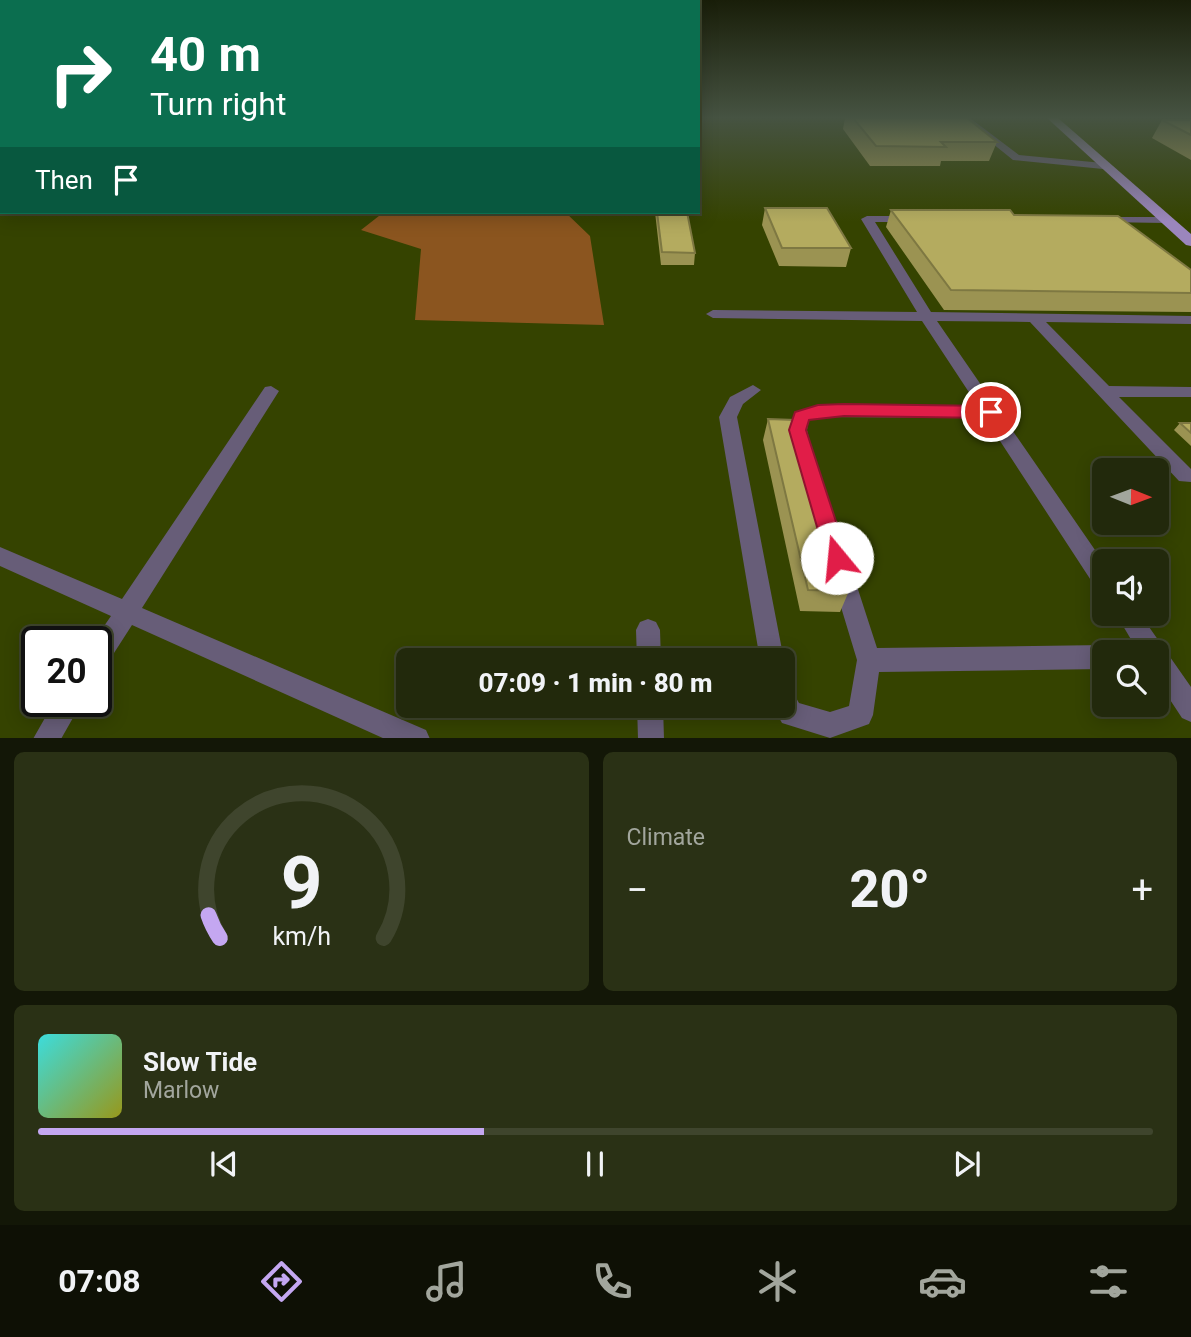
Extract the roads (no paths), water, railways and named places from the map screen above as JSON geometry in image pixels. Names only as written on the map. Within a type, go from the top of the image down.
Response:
[{"type":"main road","points":[[1089,152],[1191,242]]},
{"type":"lane","points":[[1009,152],[1016,158],[1103,166]]},
{"type":"lane","points":[[921,219],[867,219],[926,317],[1092,563]]},
{"type":"lane","points":[[1084,220],[1166,220]]},
{"type":"lane","points":[[713,314],[1191,320]]},
{"type":"lane","points":[[1035,319],[1186,476]]},
{"type":"lane","points":[[753,390],[736,401],[728,417],[770,648]]},
{"type":"lane","points":[[112,635],[271,391]]},
{"type":"lane","points":[[1104,391],[1191,392]]},
{"type":"lane","points":[[809,469],[797,430],[801,416],[818,411],[991,412]]},
{"type":"lane","points":[[0,556],[417,738]]},
{"type":"lane","points":[[795,715],[830,725],[860,715],[869,660],[837,558]]},
{"type":"lane","points":[[648,630],[649,648]]},
{"type":"lane","points":[[869,660],[992,656],[1092,657]]},
{"type":"lane","points":[[1169,677],[1191,709]]},
{"type":"lane","points":[[46,738],[59,717]]},
{"type":"lane","points":[[650,718],[651,738]]}]
